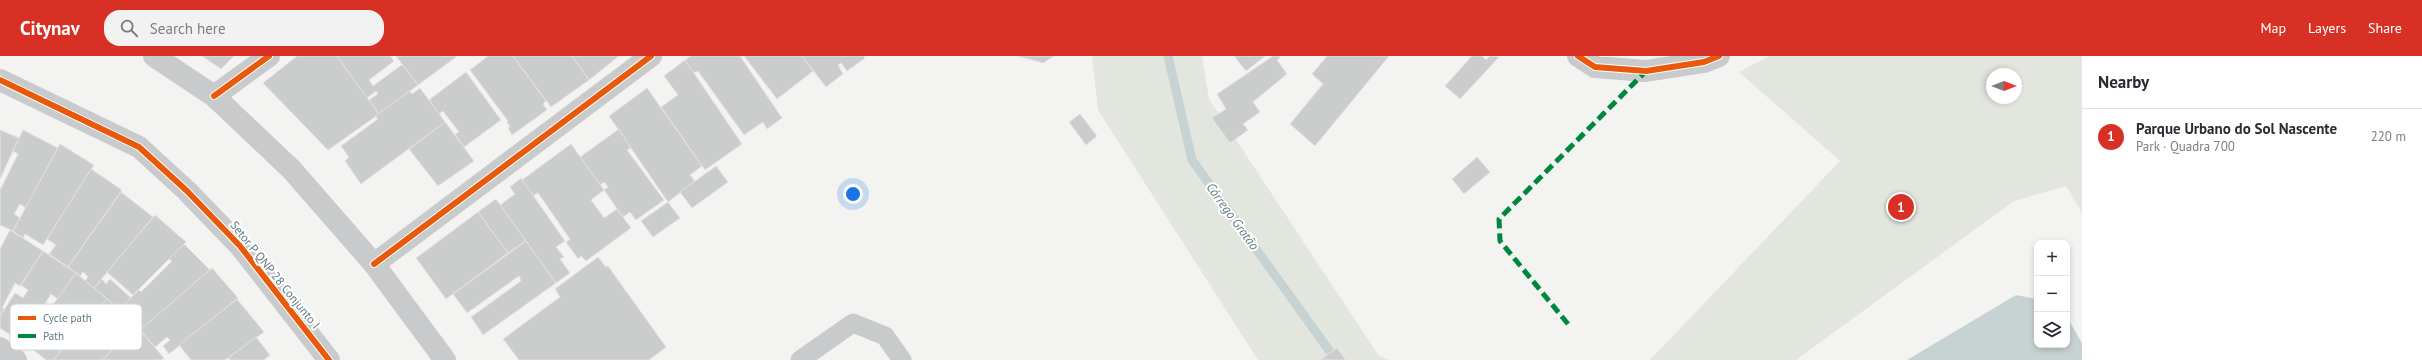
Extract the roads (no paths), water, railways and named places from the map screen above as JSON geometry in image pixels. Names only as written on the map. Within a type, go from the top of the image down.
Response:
[{"type":"street","points":[[154,56],[214,96],[292,170],[374,264],[444,360]]},
{"type":"street","points":[[214,96],[269,56]]},
{"type":"street","points":[[374,264],[651,56]]},
{"type":"street","points":[[1578,56],[1595,67],[1646,71],[1704,62],[1719,56]]},
{"type":"street","name":"Setor P QNP 28 Conjunto I","points":[[0,80],[139,147],[187,191],[240,246],[328,360]]},
{"type":"street","points":[[0,348],[16,360]]},
{"type":"lane","points":[[800,360],[853,322],[885,336],[902,360]]},
{"type":"waterway","name":"Córrego Grotão","points":[[1168,56],[1192,160],[1336,360]]},
{"type":"place","name":"Parque Urbano do Sol Nascente","points":[[1901,207]]}]
